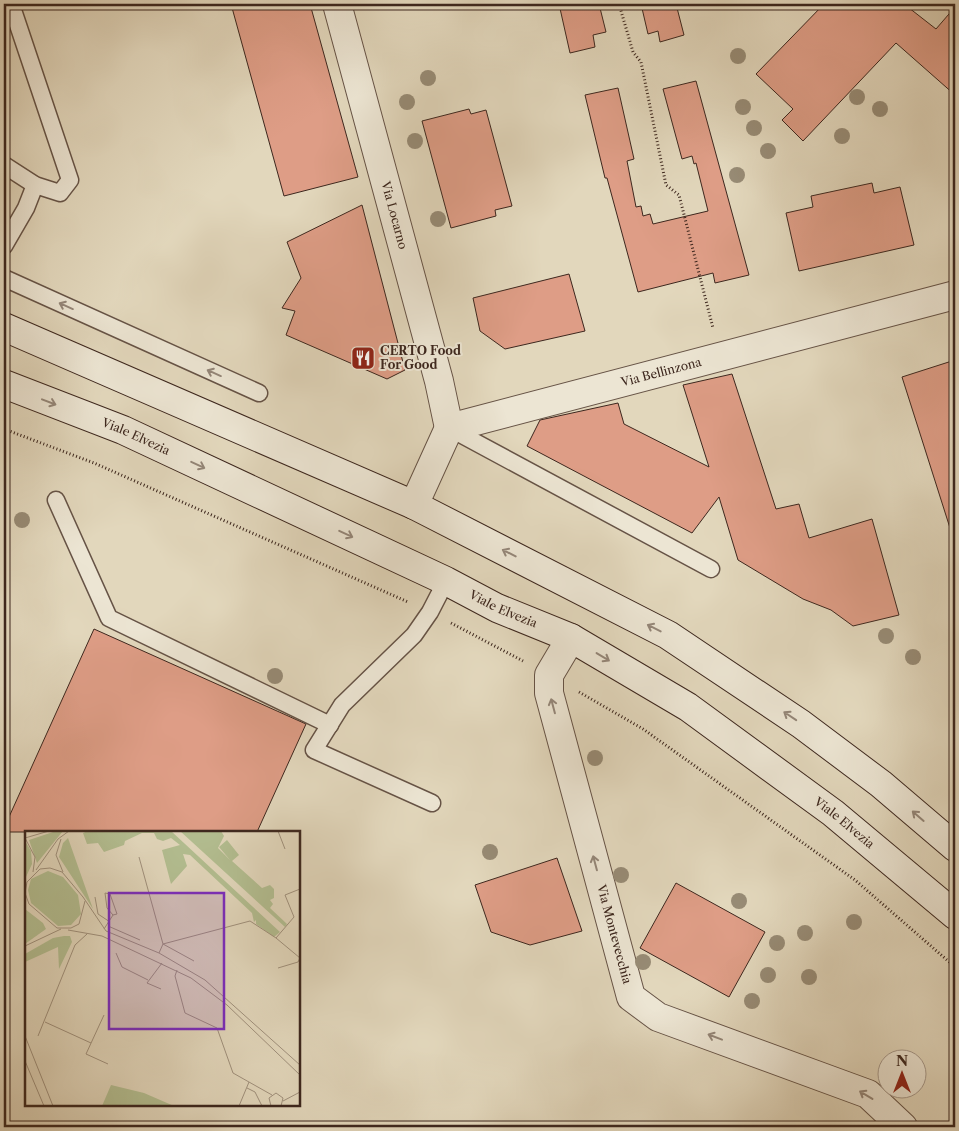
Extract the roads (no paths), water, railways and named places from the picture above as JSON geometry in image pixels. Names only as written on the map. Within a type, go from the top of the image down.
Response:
[{"type":"main road","name":"Via Locarno","points":[[337,4],[440,381],[450,428]]},
{"type":"main road","name":"Via Bellinzona","points":[[450,428],[955,295]]},
{"type":"main road","points":[[4,327],[414,505],[668,635],[801,724],[881,784],[955,848]]},
{"type":"main road","name":"Viale Elvezia","points":[[4,384],[123,430],[446,580],[497,608],[571,638],[688,707],[833,813],[955,915]]},
{"type":"main road","points":[[414,505],[450,428]]},
{"type":"main road","name":"Via Montevecchia","points":[[571,638],[549,675],[549,693],[631,997],[658,1017],[868,1094],[903,1127]]},
{"type":"lane","points":[[4,4],[12,7],[70,180],[60,193],[35,185],[4,165]]},
{"type":"lane","points":[[4,243],[26,208],[35,185]]},
{"type":"lane","points":[[4,278],[259,393]]},
{"type":"lane","points":[[450,428],[711,569]]},
{"type":"lane","points":[[56,500],[109,618],[330,725]]},
{"type":"lane","points":[[432,803],[314,750],[342,705],[414,635],[430,612],[446,580]]},
{"type":"place","name":"CERTO Food For Good","points":[[363,358]]}]
